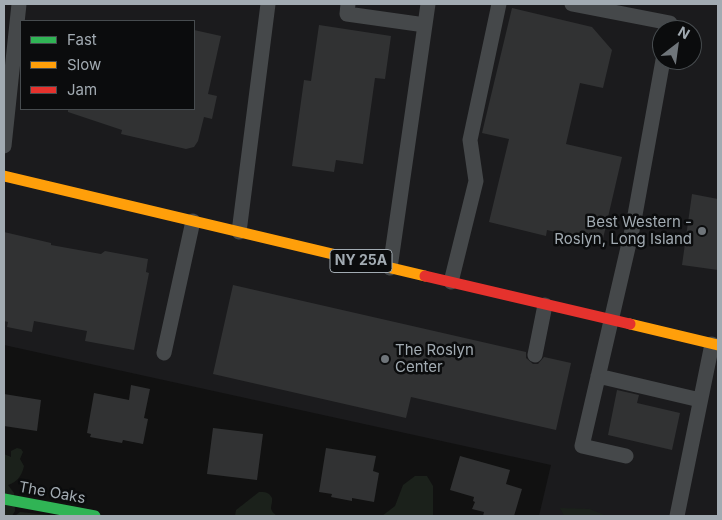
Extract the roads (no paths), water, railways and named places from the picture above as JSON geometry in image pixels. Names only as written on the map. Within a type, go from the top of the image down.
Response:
[{"type":"main road","name":"NY 25A","points":[[4,176],[715,344]]},
{"type":"main road","name":"The Oaks","points":[[4,500],[95,516]]},
{"type":"lane","points":[[4,146],[19,4]]},
{"type":"lane","points":[[239,232],[268,4]]},
{"type":"lane","points":[[348,4],[347,14],[425,25]]},
{"type":"lane","points":[[390,268],[428,4]]},
{"type":"lane","points":[[451,282],[476,180],[470,140],[499,4]]},
{"type":"lane","points":[[572,4],[655,20]]},
{"type":"lane","points":[[626,456],[582,446],[632,226],[661,70]]},
{"type":"lane","points":[[164,353],[193,221]]},
{"type":"lane","points":[[535,354],[545,305]]},
{"type":"lane","points":[[676,516],[700,400],[715,344]]},
{"type":"lane","points":[[598,376],[700,400]]},
{"type":"place","name":"Best Western - Roslyn, Long Island","points":[[702,231]]},
{"type":"place","name":"The Roslyn Center","points":[[385,359]]}]
